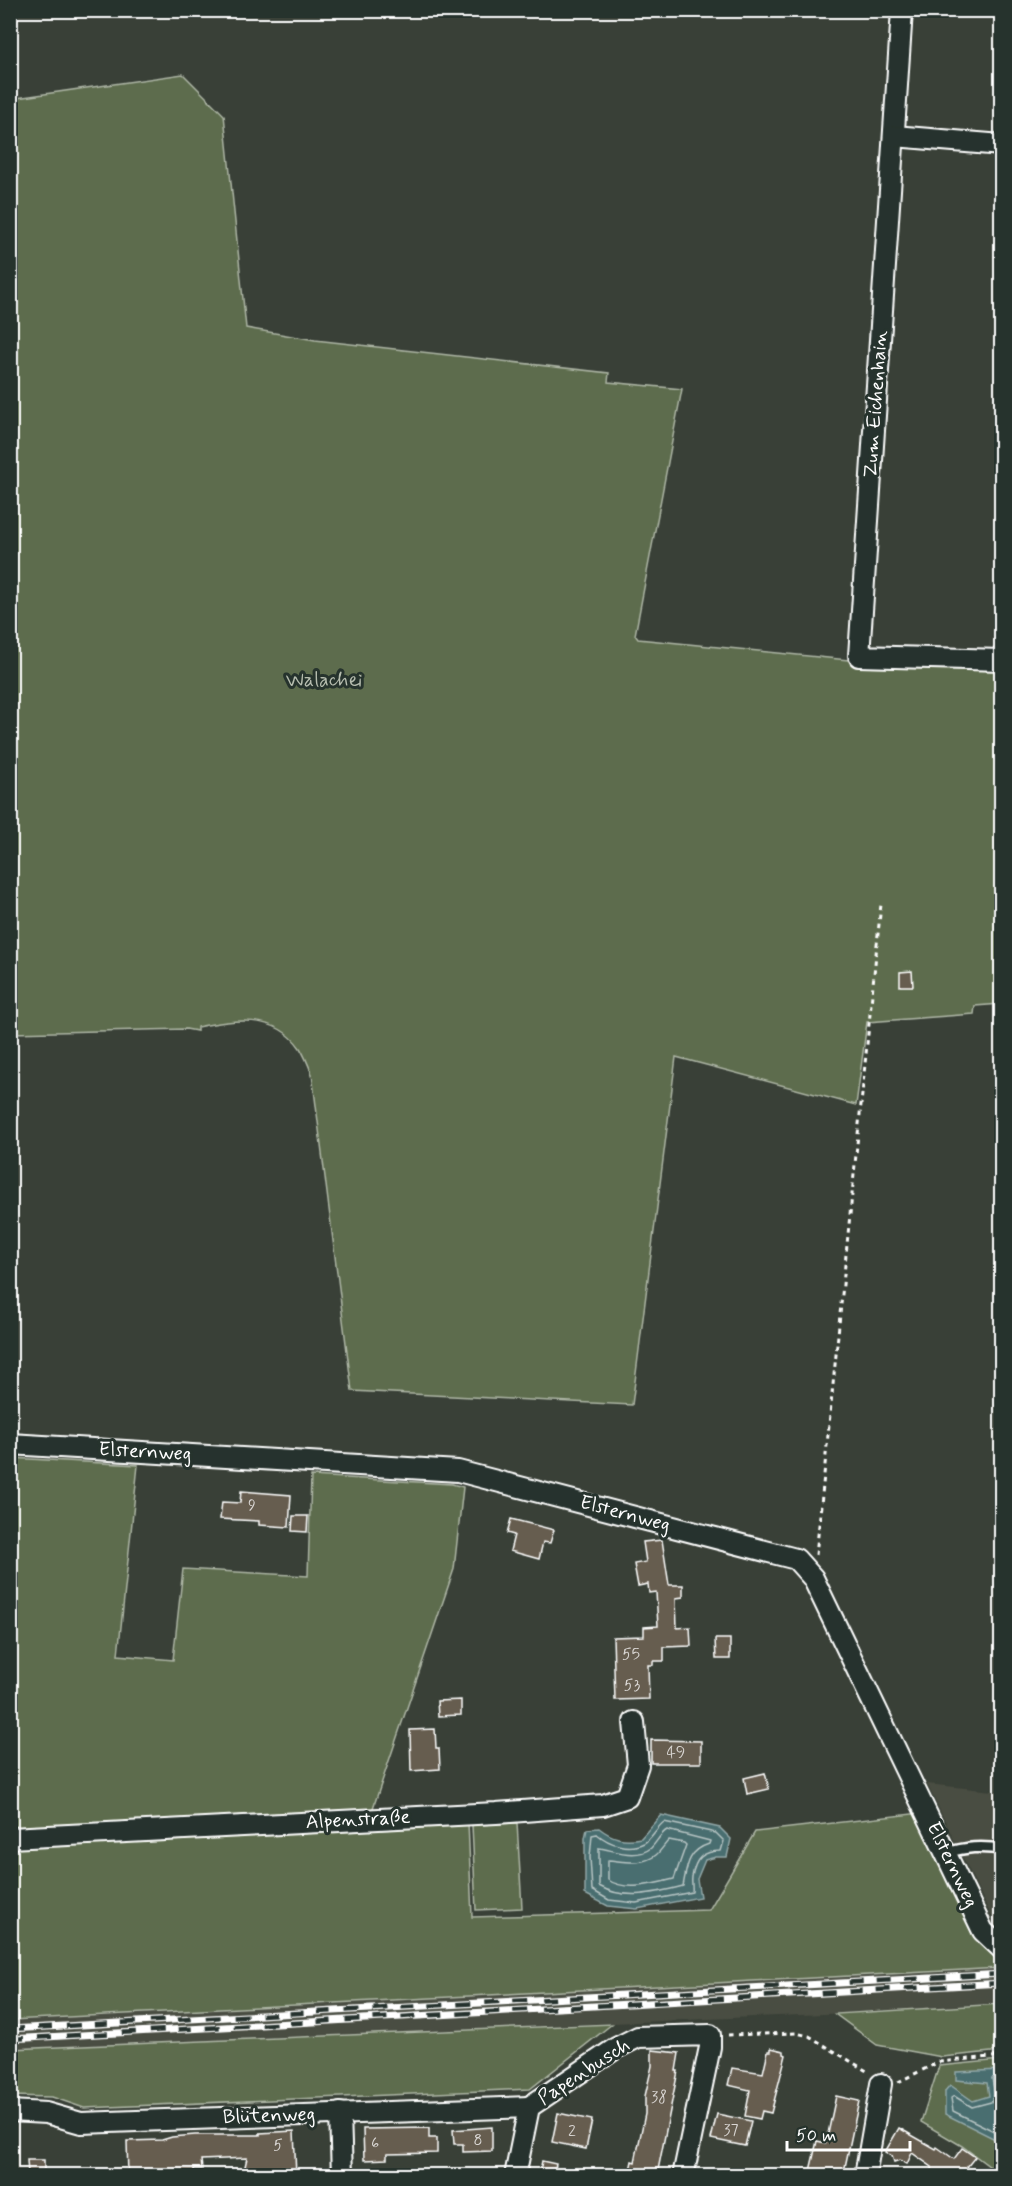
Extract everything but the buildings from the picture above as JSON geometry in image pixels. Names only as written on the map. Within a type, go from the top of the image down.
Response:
[{"type":"street","name":"Zum Eichenhain","points":[[902,10],[859,656],[1002,660]]},
{"type":"street","points":[[894,136],[1002,146]]},
{"type":"street","name":"Elsternweg","points":[[10,1444],[458,1472],[796,1559],[813,1578],[983,1931],[1002,1949]]},
{"type":"street","name":"Alpenstraße","points":[[10,1838],[496,1812],[603,1804],[627,1797],[638,1765],[634,1722]]},
{"type":"street","points":[[683,2175],[711,2048],[710,2035]]},
{"type":"street","name":"Papenbusch","points":[[515,2175],[530,2107],[616,2048],[638,2037],[710,2035]]},
{"type":"street","points":[[865,2175],[881,2088]]},
{"type":"street","name":"Blütenweg","points":[[10,2111],[46,2113],[78,2123],[530,2107]]},
{"type":"street","points":[[340,2113],[342,2175]]},
{"type":"lane","points":[[946,1853],[965,1847],[982,1846],[1002,1849]]},
{"type":"path","points":[[813,1578],[881,904]]},
{"type":"path","points":[[710,2035],[796,2033],[809,2036],[872,2074],[881,2088],[939,2062],[1002,2056]]},
{"type":"shaded area","points":[[927,1784],[1001,1792],[1001,1935],[1000,1934]]},
{"type":"shaded area","points":[[1001,1968],[1001,2004],[846,2013],[11,2049],[11,2020]]},
{"type":"green space","name":"Walachei","points":[[183,74],[224,115],[246,328],[315,340],[609,373],[608,382],[682,389],[635,635],[638,639],[889,664],[1001,668],[1001,1004],[975,1006],[974,1014],[867,1022],[856,1105],[676,1057],[632,1405],[352,1391],[312,1074],[300,1048],[290,1036],[266,1024],[253,1021],[225,1022],[197,1027],[197,1031],[186,1029],[11,1033],[10,99]]},
{"type":"green space","points":[[11,1458],[138,1465],[118,1655],[173,1660],[183,1569],[308,1576],[311,1476],[452,1484],[463,1487],[454,1569],[372,1811],[11,1831]]},
{"type":"green space","points":[[921,1813],[1001,1955],[1001,1968],[11,2020],[11,1847],[468,1823],[472,1917],[709,1910],[755,1832]]},
{"type":"green space","points":[[517,1823],[522,1908],[476,1910],[472,1825]]},
{"type":"green space","points":[[1001,2004],[1001,2051],[942,2057],[877,2045],[835,2014]]},
{"type":"green space","points":[[612,2024],[530,2089],[84,2108],[52,2097],[11,2096],[11,2049]]},
{"type":"green space","points":[[1001,2060],[1001,2175],[962,2146],[921,2122],[939,2066]]},
{"type":"water","points":[[661,1815],[720,1828],[731,1839],[727,1857],[705,1860],[697,1879],[700,1897],[637,1909],[608,1906],[585,1894],[587,1829],[599,1828],[619,1838],[641,1838]]},
{"type":"water","points":[[1002,2070],[1001,2142],[945,2114],[945,2091],[950,2085],[973,2101],[989,2096],[987,2083],[956,2080],[956,2072]]},
{"type":"railway","points":[[10,2029],[1002,1974]]},
{"type":"railway","points":[[10,2039],[1002,1983]]}]
